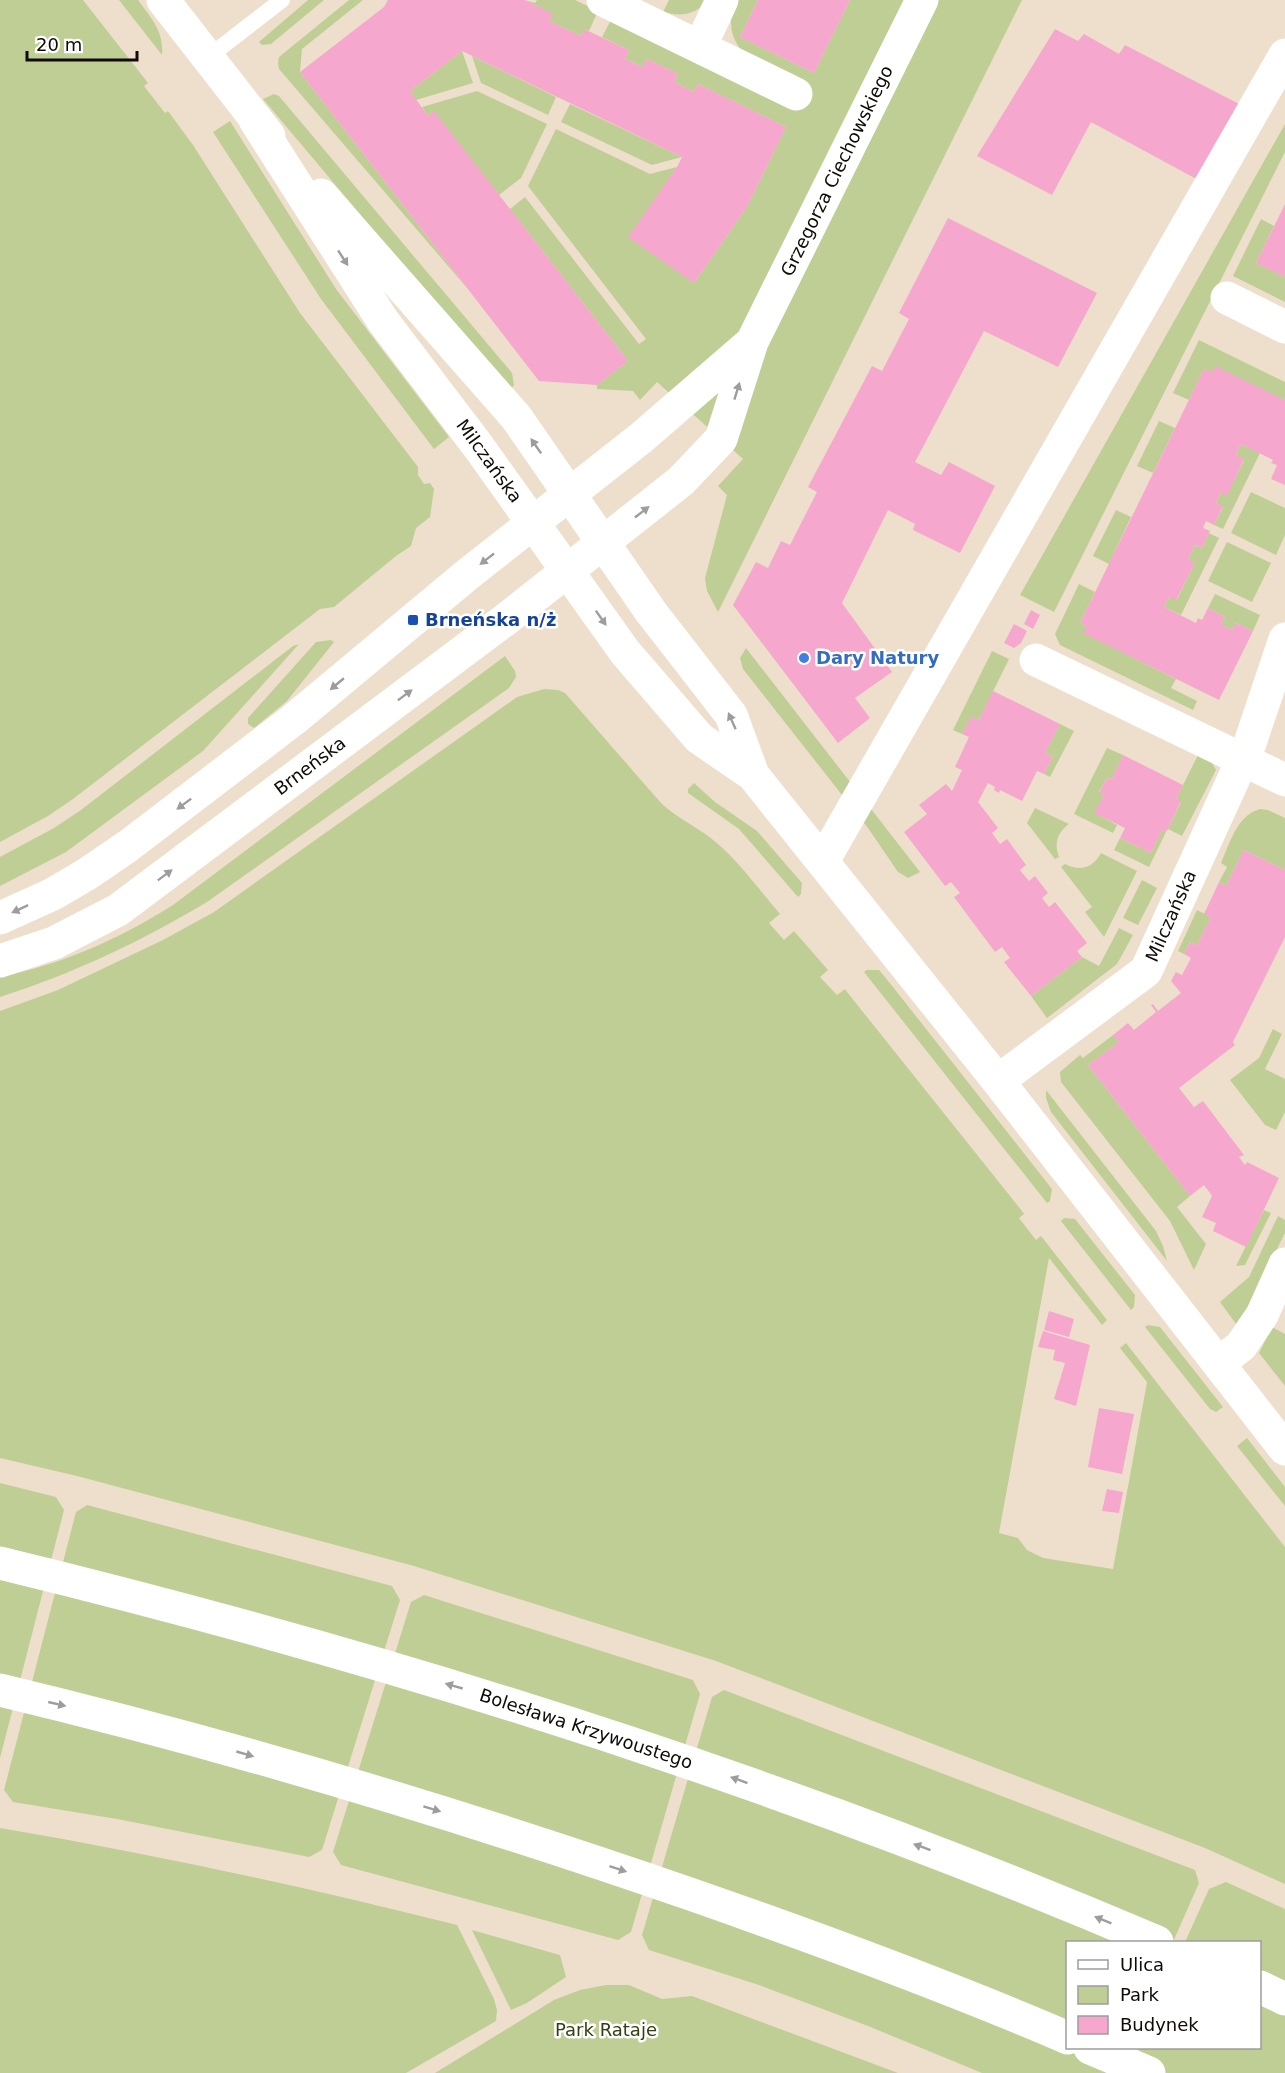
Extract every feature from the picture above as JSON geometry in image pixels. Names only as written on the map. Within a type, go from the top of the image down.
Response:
[{"type":"street","name":"Milczańska","points":[[163,0],[255,120],[516,417],[651,612],[731,715],[753,775]]},
{"type":"street","points":[[603,0],[796,94]]},
{"type":"street","points":[[700,47],[722,0]]},
{"type":"street","name":"Grzegorza Ciechowskiego","points":[[604,543],[681,481],[721,440],[752,342],[922,0]]},
{"type":"street","points":[[823,861],[1285,55]]},
{"type":"street","name":"Milczańska","points":[[255,120],[383,321],[474,439],[625,652],[699,738],[753,775],[998,1081],[1285,1449]]},
{"type":"street","points":[[1227,298],[1285,327]]},
{"type":"street","name":"Grzegorza Ciechowskiego","points":[[570,494],[641,438],[752,342]]},
{"type":"street","points":[[0,918],[53,894],[128,846],[293,720],[468,574],[570,494]]},
{"type":"street","name":"Brneńska","points":[[0,961],[54,943],[118,910],[604,543]]},
{"type":"street","name":"Milczańska","points":[[998,1081],[1146,971],[1250,743],[1285,639]]},
{"type":"street","points":[[1036,660],[1285,780]]},
{"type":"street","points":[[1219,1363],[1241,1346],[1262,1315],[1285,1264]]},
{"type":"street","name":"Bolesława Krzywoustego","points":[[0,1563],[290,1639],[467,1690],[591,1730],[731,1777],[939,1854],[1155,1941]]},
{"type":"street","points":[[0,1690],[225,1748],[494,1828],[787,1928],[1066,2037]]},
{"type":"street","points":[[1261,1987],[1285,1999]]},
{"type":"street","points":[[1092,2049],[1149,2073]]},
{"type":"lane","points":[[207,58],[282,0]]},
{"type":"green space","points":[[0,0],[83,0],[148,83],[144,86],[165,113],[168,111],[193,145],[300,313],[418,467],[418,475],[424,484],[430,483],[434,489],[430,517],[416,528],[411,546],[334,607],[320,609],[73,799],[48,816],[0,842]]},
{"type":"green space","points":[[119,0],[138,0],[159,32],[162,55]]},
{"type":"green space","points":[[308,0],[324,0],[271,44],[262,45],[259,42]]},
{"type":"green space","points":[[349,0],[363,0],[302,49],[300,72],[467,288],[279,69],[279,57]]},
{"type":"green space","points":[[525,0],[535,3],[537,0],[575,0],[598,11],[589,31],[584,29],[581,36],[549,21],[552,14]]},
{"type":"green space","points":[[669,0],[708,0],[693,12],[676,14],[663,12]]},
{"type":"green space","points":[[734,0],[758,0],[740,37],[814,73],[850,0],[1022,0],[718,612],[707,591],[705,578],[727,495],[718,486],[743,459],[657,382],[640,400],[633,391],[597,389],[597,385],[628,361],[510,209],[525,197],[639,344],[646,339],[528,186],[556,129],[650,174],[677,167],[629,237],[694,283],[747,207],[786,127],[698,84],[694,92],[674,82],[678,74],[647,59],[643,67],[625,59],[629,50],[602,37],[612,18],[742,51],[734,39],[731,27]]},
{"type":"green space","points":[[462,51],[473,83],[416,100],[410,91]]},
{"type":"green space","points":[[472,56],[556,97],[548,115],[481,83]]},
{"type":"green space","points":[[477,91],[547,124],[521,178],[499,195],[433,112],[428,116],[422,107]]},
{"type":"green space","points":[[274,94],[279,96],[512,373],[514,385],[509,391],[263,99]]},
{"type":"green space","points":[[570,104],[682,157],[652,165],[561,122]]},
{"type":"green space","points":[[230,121],[336,289],[449,437],[434,449],[321,299],[213,132]]},
{"type":"green space","points":[[1285,124],[1285,152],[1054,612],[1020,595]]},
{"type":"green space","points":[[1261,219],[1274,226],[1256,263],[1285,277],[1285,302],[1233,276]]},
{"type":"green space","points":[[1199,340],[1285,382],[1285,400],[1204,369],[1189,400],[1173,393]]},
{"type":"green space","points":[[1159,421],[1175,428],[1153,473],[1137,466]]},
{"type":"green space","points":[[1241,444],[1260,453],[1223,529],[1214,525],[1223,507],[1216,503],[1221,492],[1227,495],[1244,460],[1236,455]]},
{"type":"green space","points":[[1251,492],[1285,508],[1285,535],[1276,555],[1231,533]]},
{"type":"green space","points":[[1116,510],[1131,517],[1109,564],[1093,556]]},
{"type":"green space","points":[[1209,533],[1219,538],[1181,615],[1164,607],[1169,597],[1177,599],[1195,563],[1188,559],[1195,545],[1202,548]]},
{"type":"green space","points":[[1227,542],[1271,563],[1252,602],[1208,581]]},
{"type":"green space","points":[[1079,584],[1095,592],[1080,623],[1087,626],[1084,633],[1176,679],[1171,688],[1197,701],[1193,710],[1060,645],[1055,634]]},
{"type":"green space","points":[[1215,594],[1260,615],[1253,631],[1236,623],[1232,630],[1221,624],[1225,617],[1208,608]]},
{"type":"green space","points":[[331,640],[334,642],[287,701],[254,728],[248,724],[248,718],[316,642]]},
{"type":"green space","points":[[299,644],[203,751],[66,852],[0,886],[0,857],[54,828],[81,810],[293,646]]},
{"type":"green space","points":[[746,648],[920,872],[908,878],[898,872],[868,828],[743,669],[740,658]]},
{"type":"green space","points":[[992,651],[1009,659],[979,720],[971,717],[962,734],[953,730]]},
{"type":"green space","points":[[505,656],[515,671],[516,677],[509,688],[207,902],[106,956],[0,997],[0,977],[46,965],[90,949],[132,929],[173,905]]},
{"type":"green space","points":[[544,689],[565,693],[661,803],[711,838],[742,869],[780,914],[769,923],[784,940],[794,931],[828,970],[820,977],[837,995],[845,989],[1022,1211],[1024,1214],[1019,1218],[1036,1240],[1041,1236],[1107,1320],[1102,1325],[1049,1258],[999,1533],[1018,1538],[1027,1550],[1043,1558],[1113,1569],[1147,1382],[1120,1348],[1126,1343],[1285,1547],[1285,1884],[1205,1848],[716,1661],[414,1566],[77,1476],[0,1458],[0,1011],[58,990],[163,940],[214,912],[517,697]]},
{"type":"green space","points":[[1060,724],[1074,731],[1050,777],[1044,774],[1053,757],[1045,753]]},
{"type":"green space","points":[[1107,748],[1123,755],[1111,780],[1107,778],[1099,792],[1104,795],[1095,813],[1117,825],[1113,833],[1074,814]]},
{"type":"green space","points":[[1199,753],[1212,763],[1216,770],[1182,836],[1168,829],[1181,802],[1176,799]]},
{"type":"green space","points":[[694,783],[715,802],[757,831],[802,883],[801,894],[798,897],[739,829],[688,793],[688,789]]},
{"type":"green space","points":[[1035,808],[1069,824],[1058,839],[1059,857],[1055,859],[1027,823]]},
{"type":"green space","points":[[1260,809],[1285,818],[1285,870],[1244,850],[1226,886],[1219,882],[1227,867],[1221,863],[1231,839],[1245,817]]},
{"type":"green space","points":[[1162,830],[1166,832],[1149,867],[1114,850],[1120,838],[1151,853]]},
{"type":"green space","points":[[1101,853],[1137,871],[1104,937],[1085,912],[1092,907],[1061,867],[1065,864],[1076,868],[1086,867],[1094,862]]},
{"type":"green space","points":[[1142,880],[1157,888],[1138,925],[1123,918]]},
{"type":"green space","points":[[1197,910],[1211,917],[1197,945],[1190,942],[1184,954],[1178,951]]},
{"type":"green space","points":[[1119,928],[1133,935],[1117,964],[1047,1018],[1031,996],[1082,957],[1099,966]]},
{"type":"green space","points":[[879,970],[893,987],[1052,1189],[1050,1201],[1047,1203],[864,972]]},
{"type":"green space","points":[[1273,1029],[1282,1034],[1265,1069],[1285,1079],[1285,1112],[1276,1130],[1265,1125],[1230,1080],[1259,1058]]},
{"type":"green space","points":[[1113,1035],[1119,1042],[1088,1065],[1190,1196],[1177,1207],[1206,1244],[1194,1270],[1170,1221],[1061,1082],[1060,1072],[1080,1055],[1083,1058]]},
{"type":"green space","points":[[1046,1090],[1156,1231],[1167,1261],[1051,1112]]},
{"type":"green space","points":[[1264,1210],[1271,1213],[1245,1265],[1236,1266]]},
{"type":"green space","points":[[1278,1216],[1285,1220],[1285,1233],[1245,1313],[1236,1324],[1220,1302],[1249,1277]]},
{"type":"green space","points":[[1064,1218],[1075,1219],[1135,1295],[1134,1307],[1131,1310],[1061,1221]]},
{"type":"green space","points":[[1148,1325],[1160,1327],[1223,1407],[1216,1412],[1210,1409],[1145,1327]]},
{"type":"green space","points":[[1272,1327],[1285,1334],[1285,1386],[1259,1353]]},
{"type":"green space","points":[[1247,1438],[1285,1487],[1285,1506],[1237,1446]]},
{"type":"green space","points":[[0,1483],[56,1497],[64,1510],[0,1758]]},
{"type":"green space","points":[[87,1505],[392,1586],[400,1600],[322,1850],[309,1857],[117,1819],[13,1802],[4,1790],[76,1512]]},
{"type":"green space","points":[[424,1595],[693,1680],[700,1694],[631,1932],[618,1940],[341,1865],[333,1852],[411,1602]]},
{"type":"green space","points":[[724,1690],[1195,1870],[1199,1883],[1173,1941],[1066,1941],[1066,2049],[1115,2073],[982,2073],[868,2026],[759,1985],[649,1950],[642,1935],[712,1697]]},
{"type":"green space","points":[[0,1828],[229,1872],[457,1925],[494,1999],[497,2010],[496,2021],[406,2073],[0,2073]]},
{"type":"green space","points":[[1226,1882],[1285,1909],[1285,2073],[1129,2073],[1140,2049],[1261,2049],[1261,1941],[1185,1941],[1209,1889]]},
{"type":"green space","points":[[472,1930],[560,1955],[566,1977],[527,2003],[511,2010]]},
{"type":"green space","name":"Park Rataje","points":[[606,1985],[629,1985],[662,1999],[692,1996],[898,2073],[435,2073],[554,2000],[580,1990]]},
{"type":"building","points":[[388,0],[525,0],[553,14],[549,21],[581,36],[584,29],[629,50],[625,59],[643,67],[647,59],[678,74],[674,82],[694,92],[698,84],[786,127],[747,207],[694,283],[628,237],[682,157],[462,51],[410,91],[428,116],[434,111],[628,361],[597,385],[539,381],[300,72],[384,7]]},
{"type":"building","points":[[758,0],[850,0],[814,73],[740,37]]},
{"type":"building","points":[[1055,29],[1078,41],[1084,34],[1119,54],[1125,45],[1241,105],[1202,182],[1091,122],[1052,195],[977,156]]},
{"type":"building","points":[[1285,204],[1285,277],[1256,263]]},
{"type":"building","points":[[948,218],[1097,293],[1058,367],[984,331],[915,462],[941,475],[949,462],[995,486],[960,553],[913,530],[915,524],[888,510],[842,603],[892,672],[855,698],[870,718],[838,743],[733,605],[756,562],[768,568],[781,541],[790,545],[817,492],[808,487],[872,366],[882,371],[909,319],[899,313]]},
{"type":"building","points":[[1215,366],[1285,400],[1285,485],[1271,479],[1277,465],[1271,463],[1273,460],[1241,444],[1236,455],[1244,459],[1227,496],[1221,492],[1216,503],[1223,506],[1214,525],[1206,521],[1203,528],[1210,531],[1202,548],[1195,545],[1188,559],[1195,563],[1176,600],[1169,597],[1164,607],[1196,623],[1198,618],[1202,620],[1208,608],[1225,617],[1221,624],[1232,630],[1236,623],[1253,631],[1219,700],[1083,633],[1087,626],[1080,623],[1204,369],[1212,372]]},
{"type":"building","points":[[1031,610],[1040,615],[1033,629],[1024,624]]},
{"type":"building","points":[[1014,624],[1027,631],[1021,643],[1014,648],[1004,643]]},
{"type":"building","points":[[993,691],[1060,724],[1045,753],[1053,757],[1044,774],[1037,771],[1022,801],[1000,790],[999,793],[988,783],[978,802],[998,828],[992,833],[1000,844],[1007,839],[1026,865],[1020,870],[1029,881],[1035,876],[1048,893],[1042,898],[1049,907],[1055,902],[1087,943],[1077,951],[1082,957],[1031,996],[1004,962],[1010,958],[1002,947],[995,952],[954,897],[960,893],[951,882],[945,886],[904,832],[927,814],[919,805],[946,784],[952,791],[962,770],[955,767],[969,737],[962,734],[971,717],[979,720]]},
{"type":"building","points":[[1123,755],[1183,785],[1176,799],[1181,801],[1168,829],[1166,832],[1162,830],[1151,853],[1120,838],[1125,828],[1094,813],[1104,795],[1099,793],[1107,778],[1111,780]]},
{"type":"building","points":[[1244,850],[1285,870],[1285,937],[1233,1042],[1235,1045],[1179,1088],[1194,1107],[1203,1101],[1244,1155],[1239,1157],[1245,1165],[1247,1162],[1279,1178],[1246,1247],[1213,1231],[1216,1223],[1202,1217],[1212,1196],[1204,1185],[1190,1196],[1088,1065],[1119,1042],[1113,1035],[1128,1023],[1134,1030],[1156,1012],[1151,1005],[1153,1004],[1158,1011],[1181,993],[1171,981],[1176,972],[1182,975],[1191,958],[1184,954],[1190,942],[1197,945],[1211,917],[1204,914],[1219,882],[1226,886]]},
{"type":"building","points":[[1049,1311],[1074,1319],[1069,1337],[1044,1330]]},
{"type":"building","points":[[1043,1331],[1090,1345],[1076,1406],[1054,1399],[1065,1363],[1053,1360],[1055,1350],[1038,1347]]},
{"type":"building","points":[[1099,1408],[1134,1414],[1122,1474],[1088,1467]]},
{"type":"building","points":[[1107,1489],[1123,1492],[1119,1513],[1102,1511]]},
{"type":"place","name":"Brneńska n/ż","points":[[413,620]]},
{"type":"place","name":"Dary Natury","points":[[804,658]]}]
